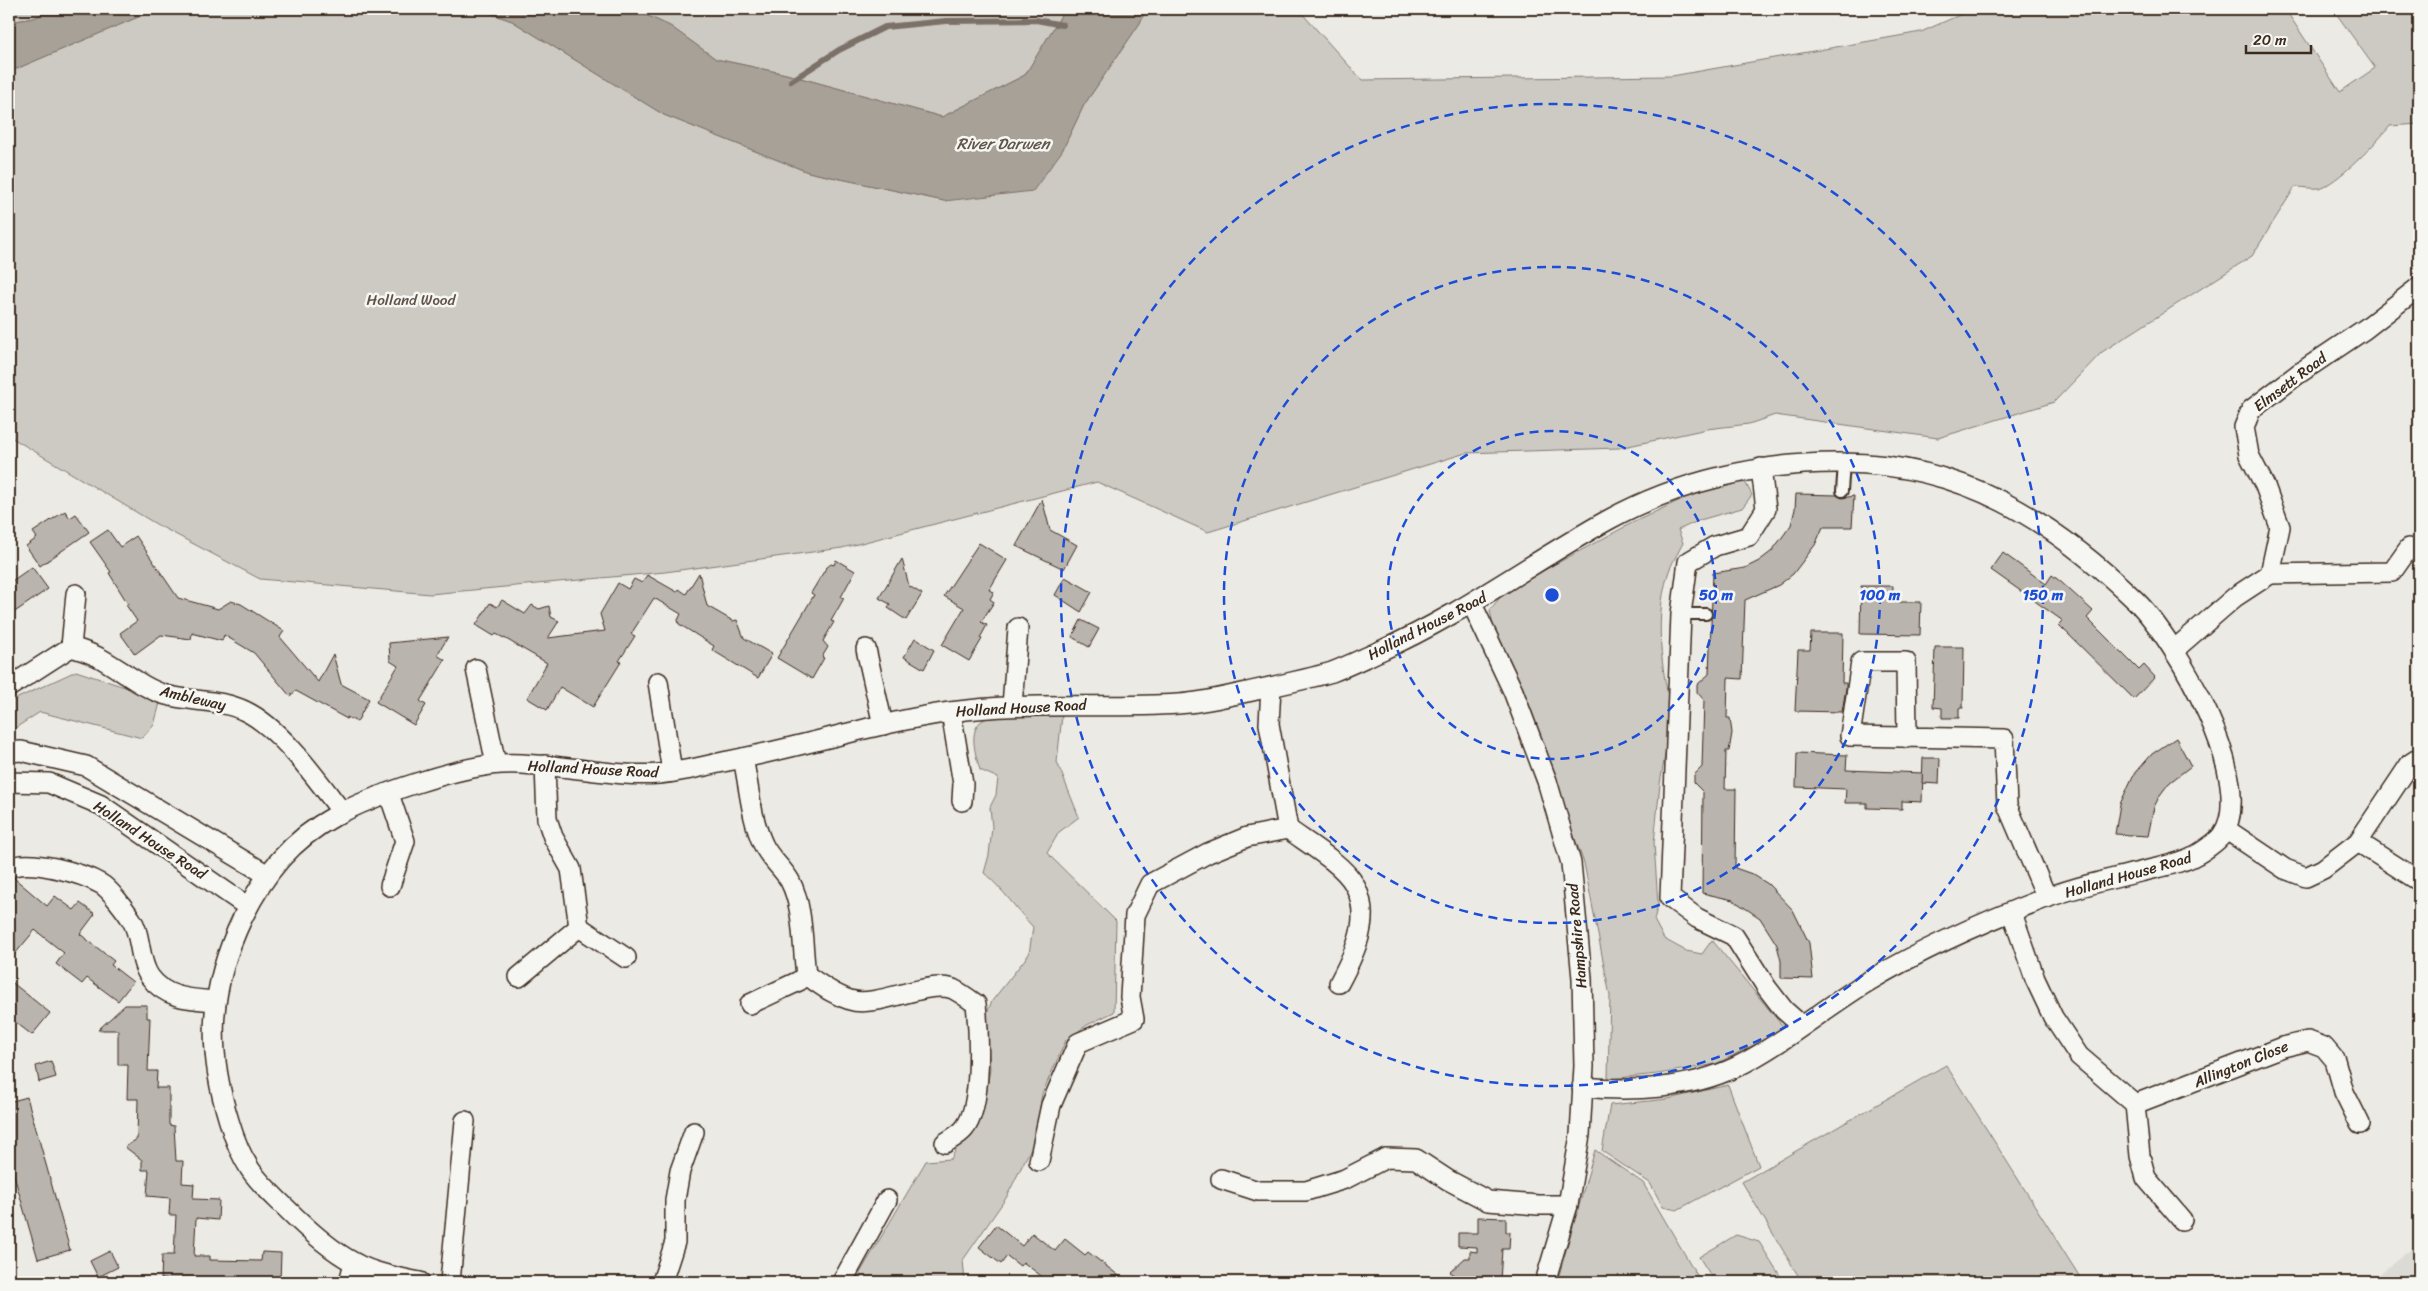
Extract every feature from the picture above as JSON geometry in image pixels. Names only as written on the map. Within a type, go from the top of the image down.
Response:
[{"type":"street","name":"Elmsett Road","points":[[2270,574],[2280,527],[2265,486],[2249,455],[2244,427],[2251,410],[2298,374],[2365,328],[2419,286]]},
{"type":"street","name":"Holland House Road","points":[[9,782],[49,783],[101,805],[248,907],[266,874],[298,842],[342,812],[428,781],[496,764],[545,765],[648,775],[744,758],[883,725],[951,712],[1012,706],[1185,704],[1271,687],[1337,670],[1410,638],[1472,604],[1613,517],[1702,480],[1761,468],[1844,463],[1911,469],[1974,487],[2039,522],[2092,558],[2149,613],[2174,650],[2207,708],[2222,751],[2231,786],[2227,830],[2213,844],[2195,856],[2047,898],[1906,959],[1854,990],[1802,1026],[1738,1066],[1705,1078],[1622,1091],[1582,1087]]},
{"type":"street","points":[[1761,468],[1766,509],[1749,536],[1715,546],[1688,562],[1681,614],[1670,898],[1697,918],[1734,936],[1784,1010],[1802,1026]]},
{"type":"street","points":[[2174,650],[2235,597],[2270,574],[2392,572],[2409,548]]},
{"type":"street","points":[[9,687],[71,647],[76,594]]},
{"type":"street","name":"Hampshire Road","points":[[1472,604],[1513,691],[1547,781],[1571,863],[1582,978],[1584,1066],[1580,1135],[1568,1205],[1545,1282]]},
{"type":"street","points":[[1012,706],[1018,628]]},
{"type":"street","name":"Ambleway","points":[[71,647],[99,658],[142,684],[166,695],[209,700],[245,711],[274,732],[313,774],[342,812]]},
{"type":"street","points":[[866,648],[883,725]]},
{"type":"street","points":[[1907,738],[1906,662],[1862,662],[1850,736],[1907,738],[2004,739],[2007,805],[2047,898]]},
{"type":"street","points":[[476,669],[496,764]]},
{"type":"street","points":[[658,682],[672,772]]},
{"type":"street","points":[[1271,687],[1269,724],[1288,829],[1342,870],[1354,884],[1361,906],[1361,930],[1356,952],[1339,983]]},
{"type":"street","points":[[951,712],[963,784],[962,801]]},
{"type":"street","name":"Holland House Road","points":[[9,752],[21,751],[86,766],[266,874]]},
{"type":"street","points":[[744,758],[753,812],[762,844],[790,880],[797,901],[806,974],[832,993],[851,1001],[872,1000],[921,989],[952,989],[976,1004],[978,1028],[976,1100],[964,1129],[945,1143]]},
{"type":"street","points":[[2227,830],[2285,869],[2306,876],[2324,869],[2358,842],[2404,772],[2410,764],[2419,758]]},
{"type":"street","points":[[545,765],[547,819],[553,837],[571,869],[579,927],[626,958]]},
{"type":"street","points":[[389,794],[405,841],[390,886]]},
{"type":"street","points":[[1039,1161],[1051,1105],[1078,1043],[1134,1019],[1130,997],[1135,915],[1150,884],[1208,853],[1247,837],[1288,829]]},
{"type":"street","points":[[2358,842],[2419,881]]},
{"type":"street","points":[[9,868],[16,864],[56,868],[102,884],[132,920],[149,976],[164,991],[181,998],[216,1001]]},
{"type":"street","points":[[248,907],[228,950],[216,1001],[214,1033],[216,1079],[235,1141],[253,1174],[302,1224],[354,1263],[420,1282]]},
{"type":"street","points":[[2012,913],[2035,979],[2053,1017],[2079,1056],[2135,1104],[2140,1156],[2146,1178],[2182,1220]]},
{"type":"street","points":[[519,977],[579,927]]},
{"type":"street","points":[[750,1004],[799,981],[806,974]]},
{"type":"street","name":"Allington Close","points":[[2135,1104],[2283,1047],[2308,1041],[2324,1047],[2335,1060],[2344,1092],[2360,1124]]},
{"type":"street","points":[[450,1282],[465,1121]]},
{"type":"street","points":[[662,1282],[675,1242],[675,1200],[680,1171],[694,1132]]},
{"type":"street","points":[[1221,1179],[1258,1191],[1306,1191],[1345,1179],[1386,1158],[1416,1158],[1448,1180],[1488,1201],[1568,1205]]},
{"type":"street","points":[[842,1282],[887,1200]]},
{"type":"street","points":[[349,1282],[354,1263]]},
{"type":"lane","points":[[1842,491],[1844,463]]},
{"type":"lane","points":[[1681,614],[1706,614]]},
{"type":"shaded area","points":[[2419,1243],[2419,1282],[2369,1282]]},
{"type":"green space","points":[[9,9],[53,9],[34,18],[9,22]]},
{"type":"green space","name":"Holland Wood","points":[[157,9],[478,9],[512,21],[664,115],[808,172],[944,201],[1062,151],[1084,105],[1140,23],[1146,9],[1298,9],[1362,80],[1672,76],[1921,32],[1973,9],[2285,9],[2340,92],[2375,68],[2333,9],[2419,9],[2419,124],[2390,126],[2357,161],[2326,185],[2319,188],[2295,187],[2252,256],[2102,352],[2054,402],[1938,438],[1775,415],[1749,424],[1707,429],[1619,448],[1466,453],[1208,532],[1097,482],[842,548],[665,572],[430,594],[260,579],[156,524],[9,436],[9,72]]},
{"type":"green space","points":[[633,9],[1065,9],[1025,75],[942,117],[786,74],[716,59],[670,26]]},
{"type":"green space","points":[[1744,480],[1752,495],[1742,508],[1700,520],[1678,530],[1683,543],[1669,570],[1663,594],[1660,633],[1661,652],[1675,730],[1667,743],[1660,784],[1654,843],[1658,904],[1654,920],[1664,939],[1686,951],[1702,954],[1712,940],[1785,1029],[1716,1064],[1658,1074],[1608,1079],[1610,996],[1584,863],[1517,684],[1494,632],[1490,610],[1505,591],[1632,523],[1697,492]]},
{"type":"green space","points":[[76,671],[161,699],[154,725],[142,738],[40,712],[9,732],[9,702]]},
{"type":"green space","points":[[999,715],[1062,715],[1057,762],[1079,817],[1059,832],[1047,853],[1116,921],[1114,1012],[1087,1025],[1066,1040],[1042,1094],[1035,1140],[1006,1198],[963,1260],[965,1282],[859,1282],[857,1278],[926,1161],[951,1159],[958,1145],[978,1124],[985,1102],[990,1069],[986,1015],[992,1001],[1029,954],[1033,927],[984,873],[989,855],[992,827],[990,807],[996,795],[998,778],[980,770],[975,751],[974,737],[978,724],[989,717]]},
{"type":"green space","points":[[1946,1065],[2083,1282],[1802,1282],[1742,1182]]},
{"type":"green space","points":[[1728,1085],[1759,1166],[1677,1210],[1663,1207],[1650,1183],[1602,1151],[1610,1105],[1668,1099]]},
{"type":"green space","points":[[1595,1150],[1643,1183],[1701,1282],[1557,1282]]},
{"type":"green space","points":[[1736,1235],[1759,1242],[1784,1282],[1715,1282],[1699,1257]]},
{"type":"water","points":[[53,9],[157,9],[9,72],[9,22],[34,18]]},
{"type":"water","name":"River Darwen","points":[[478,9],[633,9],[670,26],[716,59],[786,74],[942,117],[1025,75],[1065,9],[1146,9],[1140,23],[1084,105],[1062,151],[1033,191],[944,201],[808,172],[664,115],[512,21]]},
{"type":"building","points":[[1796,494],[1837,495],[1842,498],[1854,496],[1852,527],[1823,527],[1815,545],[1793,574],[1779,585],[1745,600],[1742,679],[1728,678],[1727,718],[1730,718],[1732,733],[1729,751],[1726,751],[1725,789],[1736,789],[1735,868],[1752,874],[1768,884],[1793,910],[1809,943],[1813,979],[1781,978],[1781,961],[1777,945],[1760,918],[1733,900],[1702,893],[1703,792],[1694,783],[1694,775],[1702,767],[1704,700],[1697,692],[1697,685],[1709,674],[1713,573],[1745,568],[1759,561],[1772,551],[1791,525]]},
{"type":"building","points":[[1042,499],[1050,530],[1077,545],[1064,569],[1016,546]]},
{"type":"building","points":[[65,511],[70,518],[76,514],[89,532],[40,566],[26,546],[37,538],[33,532]]},
{"type":"building","points":[[108,530],[120,547],[136,536],[178,598],[218,609],[231,601],[241,604],[284,631],[280,637],[318,682],[333,654],[341,684],[369,699],[357,722],[347,717],[347,719],[296,691],[290,696],[254,653],[224,635],[222,641],[192,633],[191,639],[161,635],[135,654],[120,633],[137,621],[109,573],[111,572],[90,542]]},
{"type":"building","points":[[979,543],[1007,560],[989,590],[994,592],[990,599],[994,602],[981,622],[987,625],[980,638],[982,639],[969,661],[942,645],[964,608],[944,596]]},
{"type":"building","points":[[2003,553],[2046,584],[2052,575],[2061,582],[2093,611],[2087,618],[2139,670],[2144,665],[2155,677],[2134,699],[2059,625],[2063,621],[1991,570]]},
{"type":"building","points":[[902,559],[909,586],[922,594],[906,620],[888,608],[890,604],[879,598]]},
{"type":"building","points":[[836,560],[855,571],[841,597],[844,598],[831,621],[834,622],[823,641],[828,647],[812,679],[777,658],[814,595],[811,593],[826,568],[831,564],[834,565]]},
{"type":"building","points":[[32,567],[48,589],[9,616],[9,583]]},
{"type":"building","points":[[699,573],[707,606],[733,621],[737,620],[744,638],[772,654],[758,678],[712,650],[714,646],[679,624],[678,620],[681,614],[654,598],[631,634],[635,636],[593,707],[560,687],[547,710],[527,698],[547,663],[506,639],[496,634],[494,636],[476,625],[490,603],[497,607],[502,600],[525,614],[532,605],[539,609],[549,606],[551,617],[559,621],[548,638],[605,631],[600,614],[618,583],[628,589],[634,579],[642,583],[647,575],[677,592],[679,589],[686,594]]},
{"type":"building","points":[[1065,577],[1092,592],[1081,612],[1055,595]]},
{"type":"building","points":[[1861,586],[1893,586],[1892,602],[1921,602],[1920,635],[1860,634]]},
{"type":"building","points":[[1081,620],[1099,629],[1089,647],[1072,637]]},
{"type":"building","points":[[1811,633],[1843,633],[1842,683],[1846,683],[1846,688],[1842,712],[1795,711],[1798,650],[1810,650]]},
{"type":"building","points":[[448,637],[437,655],[445,660],[420,701],[426,705],[414,725],[376,702],[398,666],[390,661],[389,643]]},
{"type":"building","points":[[915,638],[934,650],[924,669],[904,657]]},
{"type":"building","points":[[1935,647],[1964,647],[1963,708],[1959,708],[1959,718],[1942,718],[1942,708],[1933,707]]},
{"type":"building","points":[[2176,738],[2191,766],[2169,783],[2160,795],[2154,807],[2148,836],[2115,834],[2120,804],[2133,776],[2152,754]]},
{"type":"building","points":[[1797,753],[1847,755],[1846,770],[1923,773],[1922,802],[1902,801],[1902,809],[1867,808],[1867,803],[1845,803],[1846,789],[1796,787]]},
{"type":"building","points":[[1923,758],[1940,758],[1939,784],[1922,783]]},
{"type":"building","points":[[14,878],[47,906],[55,896],[74,910],[80,903],[95,914],[80,934],[114,961],[111,965],[133,982],[118,1001],[87,978],[82,984],[56,964],[64,953],[35,930],[9,961],[9,879]]},
{"type":"building","points":[[9,980],[50,1013],[32,1035],[9,1017]]},
{"type":"building","points":[[125,1005],[147,1005],[147,1018],[150,1018],[148,1071],[157,1071],[156,1088],[169,1088],[169,1125],[174,1126],[176,1161],[183,1161],[182,1183],[194,1184],[193,1199],[219,1200],[218,1220],[196,1218],[194,1256],[210,1256],[210,1260],[261,1261],[262,1252],[281,1253],[280,1282],[214,1282],[161,1279],[162,1255],[174,1255],[176,1215],[169,1215],[170,1198],[147,1196],[149,1170],[142,1170],[142,1160],[125,1147],[137,1139],[138,1099],[127,1099],[128,1065],[118,1065],[118,1030],[98,1030]]},
{"type":"building","points":[[51,1061],[56,1077],[39,1082],[36,1066]]},
{"type":"building","points":[[27,1097],[70,1250],[38,1259],[9,1158],[9,1102]]},
{"type":"building","points":[[1478,1217],[1506,1218],[1506,1232],[1510,1232],[1509,1249],[1502,1249],[1500,1282],[1466,1282],[1450,1272],[1465,1258],[1470,1258],[1470,1251],[1477,1252],[1477,1247],[1458,1246],[1458,1233],[1478,1233]]},
{"type":"building","points":[[996,1225],[1022,1246],[1032,1233],[1055,1251],[1065,1239],[1085,1255],[1088,1252],[1127,1282],[1049,1282],[1023,1262],[1020,1266],[1007,1256],[1001,1264],[979,1247]]},
{"type":"building","points":[[110,1251],[118,1267],[98,1277],[90,1261]]},
{"type":"waterway","points":[[791,81],[839,50],[885,27],[946,21],[1036,20],[1063,25]]}]
